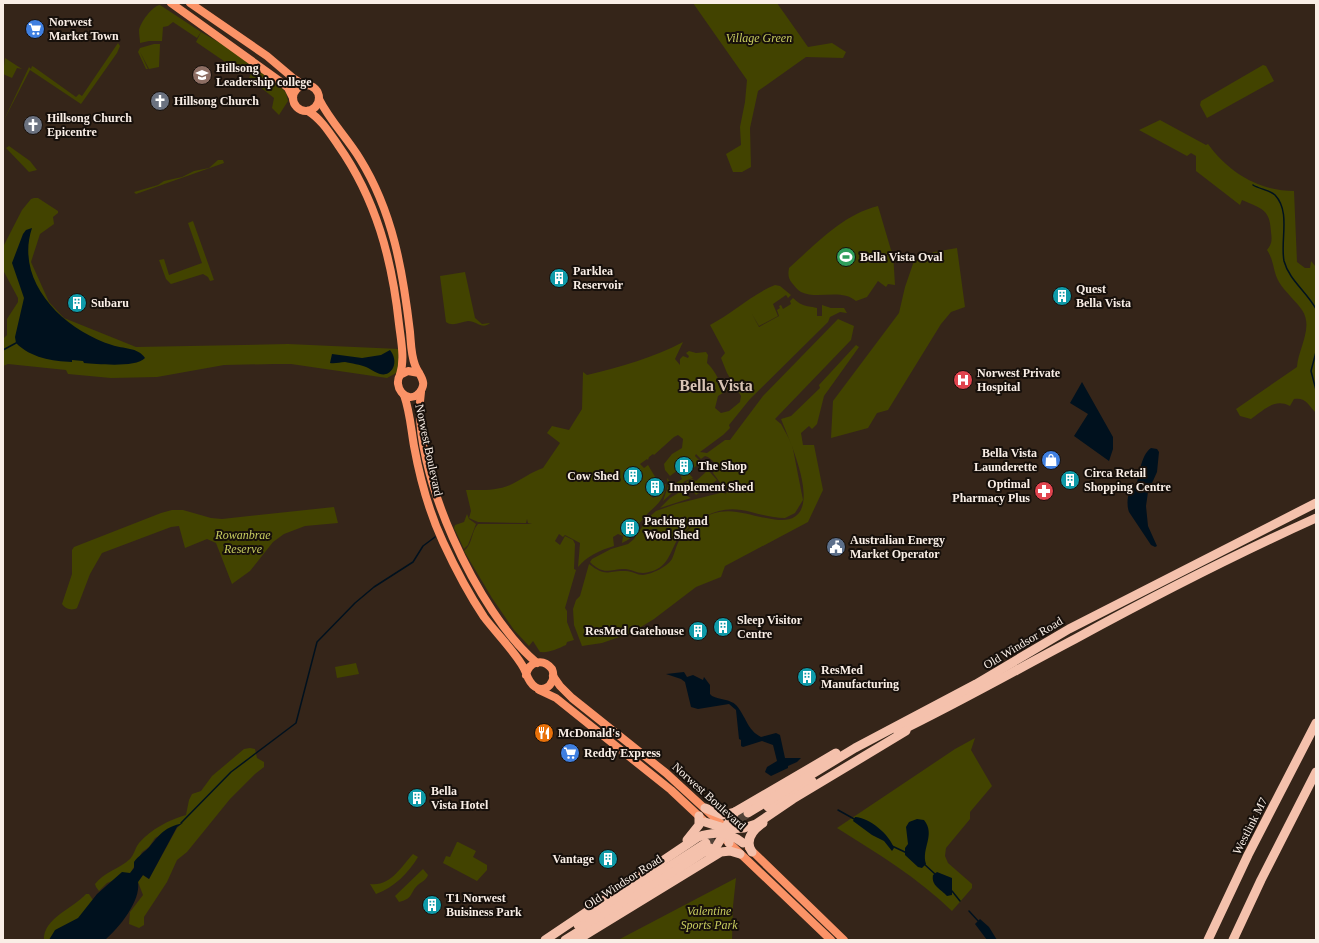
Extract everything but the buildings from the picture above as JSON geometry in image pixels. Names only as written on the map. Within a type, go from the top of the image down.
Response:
[{"type":"highway","name":"Old Windsor Road","points":[[1316,503],[1069,629],[927,714],[770,805],[750,815],[855,748],[927,714],[1251,547],[1316,518]]},
{"type":"highway","points":[[1148,601],[1153,587]]},
{"type":"highway","points":[[1144,591],[1148,601]]},
{"type":"highway","points":[[545,940],[698,837],[744,828],[756,824],[927,714]]},
{"type":"highway","points":[[705,808],[723,815],[735,812],[841,750],[927,714]]},
{"type":"highway","name":"Westlink M7","points":[[1208,940],[1248,856],[1316,723]]},
{"type":"highway","points":[[1233,940],[1261,880],[1316,772]]},
{"type":"highway","points":[[752,852],[749,846],[749,839],[755,830],[783,809],[793,799]]},
{"type":"highway","points":[[708,859],[728,821],[735,812]]},
{"type":"highway","points":[[672,854],[696,831],[702,819],[743,843]]},
{"type":"highway","name":"Old Windsor Road","points":[[553,940],[708,845],[666,877],[565,940]]},
{"type":"highway","points":[[577,940],[723,851],[730,851],[740,854]]},
{"type":"main road","points":[[171,3],[288,88],[297,108],[308,111],[326,128],[358,176],[383,234],[396,294],[403,363],[398,384],[399,389],[404,395],[414,396],[421,392],[423,382],[413,356],[401,262],[391,227],[368,173],[319,99],[316,89],[312,86],[304,85],[293,78],[267,56],[190,3]]},
{"type":"main road","points":[[293,98],[296,90],[304,85]]},
{"type":"main road","points":[[308,111],[315,107],[319,99]]},
{"type":"main road","points":[[400,376],[408,371],[419,373]]},
{"type":"main road","name":"Norwest Boulevard","points":[[421,392],[419,410],[425,448],[432,480],[451,533],[469,572],[491,608],[526,654],[536,663]]},
{"type":"main road","name":"Norwest Boulevard","points":[[404,395],[421,481],[442,540],[469,594],[503,642],[522,665],[526,675]]},
{"type":"main road","points":[[536,663],[547,664],[552,670],[553,676],[550,685],[540,690],[532,686],[526,675],[530,667],[536,663]]},
{"type":"main road","name":"Norwest Boulevard","points":[[553,676],[560,686],[572,698],[666,773],[705,808],[740,854],[831,940]]},
{"type":"main road","name":"Norwest Boulevard","points":[[540,690],[551,694],[671,790],[702,819]]},
{"type":"main road","points":[[572,698],[573,704],[589,717],[588,724]]},
{"type":"main road","name":"Norwest Boulevard","points":[[743,843],[844,940]]},
{"type":"green space","name":"Village Green","points":[[693,3],[777,3],[808,47],[832,43],[846,52],[843,58],[806,57],[758,91],[750,128],[751,167],[742,172],[733,172],[726,154],[741,145],[740,127],[745,102],[747,80]]},
{"type":"green space","points":[[160,5],[201,32],[197,38],[173,22],[168,26],[163,27],[162,41],[140,43],[139,30],[142,23],[150,11]]},
{"type":"green space","points":[[201,32],[227,47],[281,87],[286,93],[288,101],[279,115],[272,108],[274,98],[249,78],[251,74],[240,72],[196,42]]},
{"type":"green space","points":[[118,43],[120,46],[117,53],[81,104],[30,70],[3,122],[29,67],[31,69],[32,66],[34,67],[76,97],[79,94],[82,96]]},
{"type":"green space","points":[[160,44],[159,67],[149,69],[140,52],[148,69],[146,69],[138,52],[140,48]]},
{"type":"green space","points":[[5,58],[22,69],[17,68],[12,78],[3,74]]},
{"type":"green space","points":[[1263,65],[1266,66],[1274,81],[1207,118],[1200,105],[1201,101]]},
{"type":"green space","points":[[1160,120],[1206,145],[1208,144],[1225,163],[1245,178],[1269,188],[1294,191],[1297,262],[1305,268],[1310,268],[1311,261],[1316,267],[1316,413],[1302,399],[1294,399],[1290,406],[1279,403],[1274,404],[1251,419],[1240,416],[1236,409],[1297,367],[1306,331],[1305,317],[1302,310],[1284,289],[1277,278],[1267,250],[1271,244],[1272,237],[1267,214],[1260,208],[1242,200],[1240,205],[1196,171],[1196,156],[1191,153],[1187,156],[1139,130]]},
{"type":"green space","points":[[9,146],[30,161],[37,170],[29,172],[6,148]]},
{"type":"green space","points":[[218,160],[223,160],[224,163],[136,194],[134,192],[158,185],[164,181],[182,177],[194,171],[209,168]]},
{"type":"green space","points":[[38,198],[58,211],[58,213],[53,217],[54,224],[40,234],[31,262],[49,302],[64,318],[136,347],[288,344],[399,349],[398,372],[387,378],[291,364],[224,365],[157,377],[111,378],[68,374],[66,370],[8,364],[3,366],[3,339],[7,335],[7,319],[18,302],[18,298],[3,270],[3,247],[22,210],[31,199]]},
{"type":"green space","name":"Bella Vista Oval","points":[[878,206],[891,250],[893,252],[895,285],[888,284],[886,287],[878,281],[867,297],[856,301],[843,295],[815,295],[798,290],[790,279],[788,274],[789,268],[841,223],[865,210]]},
{"type":"green space","points":[[193,221],[214,280],[210,281],[208,277],[203,274],[171,284],[166,279],[159,260],[164,259],[169,275],[202,263],[188,223]]},
{"type":"green space","points":[[957,248],[965,307],[951,312],[941,324],[888,410],[877,413],[868,428],[831,438],[833,401],[899,313],[905,287],[914,261],[934,252]]},
{"type":"green space","points":[[465,272],[475,318],[482,324],[490,323],[487,325],[484,326],[468,321],[454,324],[446,322],[440,276]]},
{"type":"green space","points":[[775,285],[780,286],[791,295],[788,298],[786,295],[773,304],[778,316],[759,326],[752,314],[759,327],[779,316],[777,310],[780,308],[779,306],[781,305],[783,309],[791,304],[790,301],[793,298],[806,306],[817,308],[817,316],[822,316],[822,305],[831,308],[844,308],[847,313],[840,312],[830,317],[828,322],[750,399],[729,425],[730,428],[700,452],[707,453],[725,440],[730,440],[763,396],[838,319],[854,326],[851,340],[775,419],[781,424],[792,444],[803,500],[795,513],[785,518],[731,509],[714,512],[698,521],[683,533],[680,530],[675,535],[678,538],[666,561],[662,566],[651,572],[643,573],[627,569],[607,571],[599,569],[590,562],[592,559],[611,549],[628,544],[634,539],[648,518],[656,511],[676,504],[724,492],[725,494],[730,490],[721,484],[713,473],[715,467],[712,470],[709,467],[712,463],[715,465],[710,458],[705,456],[701,459],[696,454],[695,456],[701,462],[691,470],[689,474],[693,478],[685,481],[663,501],[668,486],[667,478],[673,485],[682,479],[678,470],[670,476],[665,470],[664,464],[672,454],[682,448],[683,439],[678,435],[674,437],[654,455],[653,454],[649,457],[648,460],[647,459],[640,464],[644,468],[648,465],[657,480],[647,489],[653,498],[656,496],[654,492],[666,484],[665,491],[657,504],[646,515],[627,541],[622,543],[623,536],[618,534],[613,537],[614,546],[594,554],[578,567],[580,543],[565,535],[563,537],[559,534],[555,541],[560,545],[565,536],[573,540],[575,544],[574,569],[576,570],[565,608],[567,611],[567,622],[574,640],[567,642],[566,645],[547,652],[540,652],[533,641],[529,646],[514,630],[492,598],[464,551],[469,545],[474,530],[478,524],[532,524],[528,523],[527,519],[526,523],[478,522],[469,518],[471,511],[466,490],[488,490],[505,487],[543,468],[560,443],[547,433],[552,426],[569,430],[582,409],[583,372],[587,375],[624,365],[660,353],[683,342],[675,359],[680,365],[680,359],[683,356],[688,358],[689,356],[686,353],[689,351],[696,353],[706,352],[708,355],[707,363],[716,374],[721,386],[730,385],[731,388],[718,396],[715,408],[721,413],[729,411],[740,402],[741,396],[727,373],[721,358],[725,353],[710,325],[759,293]]},
{"type":"green space","points":[[856,345],[859,347],[824,396],[817,424],[812,429],[809,426],[801,433],[803,445],[814,445],[823,490],[808,522],[725,566],[721,577],[696,587],[654,619],[631,633],[602,643],[582,646],[574,625],[573,609],[576,600],[580,596],[589,564],[604,572],[626,571],[643,575],[655,572],[667,565],[672,559],[680,539],[688,530],[697,522],[718,512],[738,512],[779,520],[794,517],[802,508],[804,495],[802,478],[781,419],[791,416],[820,388],[819,385]]},
{"type":"green space","points":[[708,470],[717,480],[696,495],[686,482],[692,479],[696,481]]},
{"type":"green space","points":[[680,492],[691,498],[660,508],[670,498]]},
{"type":"green space","name":"Rowanbrae Reserve","points":[[334,507],[338,523],[305,526],[284,534],[273,542],[250,571],[232,584],[216,543],[207,539],[185,548],[179,526],[171,527],[102,553],[90,574],[77,608],[69,609],[62,604],[72,574],[72,550],[74,547],[161,513],[172,510],[183,510],[211,518],[222,519]]},
{"type":"green space","points":[[467,514],[469,519],[476,524],[468,545],[464,549],[454,528],[455,525],[464,522]]},
{"type":"green space","points":[[356,663],[359,674],[337,678],[335,667]]},
{"type":"green space","points":[[975,738],[971,750],[992,786],[970,812],[970,819],[946,848],[945,856],[948,863],[972,884],[972,888],[952,911],[911,877],[837,828],[955,749]]},
{"type":"green space","points":[[244,749],[255,749],[257,758],[264,762],[264,767],[230,799],[187,852],[177,860],[167,882],[144,917],[144,925],[139,928],[129,924],[130,912],[143,895],[138,882],[143,875],[149,879],[177,828],[182,823],[155,838],[149,847],[142,852],[130,874],[107,883],[99,891],[95,884],[107,873],[130,859],[133,856],[136,847],[149,833],[167,822],[186,815],[189,800],[192,794],[201,791],[212,776]]},
{"type":"green space","points":[[457,842],[476,851],[473,857],[487,865],[487,870],[477,881],[443,863],[446,856],[450,857]]},
{"type":"green space","points":[[413,854],[418,857],[406,874],[389,888],[376,894],[370,884],[377,884],[389,879]]},
{"type":"green space","points":[[423,869],[428,875],[426,878],[416,887],[410,897],[399,902],[395,896]]},
{"type":"green space","name":"Valentine Sports Park","points":[[736,878],[732,940],[618,940]]},
{"type":"green space","points":[[86,894],[89,894],[93,900],[83,914],[75,921],[55,932],[49,940],[44,940],[45,932],[54,919]]},
{"type":"water","points":[[32,228],[28,248],[30,267],[37,285],[47,301],[61,316],[94,338],[112,345],[134,350],[142,354],[145,358],[134,363],[116,365],[84,363],[83,361],[72,360],[72,362],[57,361],[42,358],[28,352],[16,343],[15,337],[24,298],[12,263],[23,234],[26,230]]},
{"type":"water","points":[[390,350],[394,363],[393,368],[387,374],[376,373],[366,367],[345,362],[330,363],[332,354],[362,358],[381,355]]},
{"type":"water","points":[[1082,382],[1113,437],[1113,449],[1109,461],[1074,436],[1088,414],[1070,403]]},
{"type":"water","points":[[1151,448],[1157,449],[1159,452],[1157,472],[1148,492],[1146,506],[1148,526],[1157,546],[1155,547],[1151,545],[1129,512],[1128,505],[1129,493],[1136,486],[1142,461],[1147,451]]},
{"type":"water","points":[[684,672],[687,677],[693,675],[703,680],[704,677],[710,685],[710,694],[736,705],[756,734],[761,737],[776,733],[780,735],[785,758],[801,758],[797,762],[788,766],[788,768],[771,776],[765,772],[767,767],[777,761],[773,745],[762,741],[743,747],[741,746],[736,710],[729,704],[698,709],[691,707],[685,682],[681,679],[666,674]]},
{"type":"water","points":[[855,817],[867,820],[883,832],[892,843],[894,848],[892,851],[884,841],[872,835],[853,821]]},
{"type":"water","points":[[917,819],[924,820],[929,831],[925,852],[926,864],[922,868],[918,867],[905,855],[905,848],[908,844],[906,827],[909,822]]},
{"type":"water","points":[[183,823],[177,827],[149,879],[143,875],[138,882],[136,897],[128,914],[105,940],[49,940],[55,930],[78,918],[97,894],[122,872],[130,873],[134,868],[134,862],[161,834],[167,829]]},
{"type":"water","points":[[937,872],[952,878],[952,895],[947,896],[935,885],[933,875]]},
{"type":"water","points":[[980,919],[989,927],[997,940],[987,940],[975,924]]},
{"type":"waterway","points":[[1253,185],[1273,193],[1280,202],[1284,218],[1283,253],[1286,268],[1316,309]]},
{"type":"waterway","points":[[3,350],[16,343]]},
{"type":"waterway","points":[[1316,352],[1311,371],[1316,390]]},
{"type":"waterway","points":[[181,823],[231,772],[296,723],[317,642],[355,603],[374,587],[413,562],[423,546],[435,537]]},
{"type":"waterway","points":[[838,810],[856,820]]},
{"type":"waterway","points":[[892,846],[907,853]]},
{"type":"waterway","points":[[923,863],[935,874]]},
{"type":"waterway","points":[[952,891],[960,901]]},
{"type":"waterway","points":[[969,911],[980,923]]},
{"type":"tunnel","points":[[706,843],[748,813]]},
{"type":"place","name":"Norwest Market Town","points":[[35,29]]},
{"type":"place","name":"Hillsong Leadership college","points":[[202,75]]},
{"type":"place","name":"Hillsong Church","points":[[160,101]]},
{"type":"place","name":"Hillsong Church Epicentre","points":[[33,125]]},
{"type":"place","name":"Bella Vista Oval","points":[[846,257]]},
{"type":"place","name":"Parklea Reservoir","points":[[559,278]]},
{"type":"place","name":"Quest Bella Vista","points":[[1062,296]]},
{"type":"place","name":"Subaru","points":[[77,303]]},
{"type":"place","name":"Norwest Private Hospital","points":[[963,380]]},
{"type":"place","name":"Bella Vista Launderette","points":[[1051,460]]},
{"type":"place","name":"The Shop","points":[[684,466]]},
{"type":"place","name":"Cow Shed","points":[[633,476]]},
{"type":"place","name":"Circa Retail Shopping Centre","points":[[1070,480]]},
{"type":"place","name":"Implement Shed","points":[[655,487]]},
{"type":"place","name":"Optimal Pharmacy Plus","points":[[1044,491]]},
{"type":"place","name":"Packing and Wool Shed","points":[[630,528]]},
{"type":"place","name":"Australian Energy Market Operator","points":[[836,547]]},
{"type":"place","name":"Sleep Visitor Centre","points":[[723,627]]},
{"type":"place","name":"ResMed Gatehouse","points":[[698,631]]},
{"type":"place","name":"ResMed Manufacturing","points":[[807,677]]},
{"type":"place","name":"McDonald's","points":[[544,733]]},
{"type":"place","name":"Reddy Express","points":[[570,753]]},
{"type":"place","name":"Bella Vista Hotel","points":[[417,798]]},
{"type":"place","name":"Vantage","points":[[608,859]]},
{"type":"place","name":"T1 Norwest Buisiness Park","points":[[432,905]]},
{"type":"district","name":"Bella Vista","points":[[716,385]]}]
